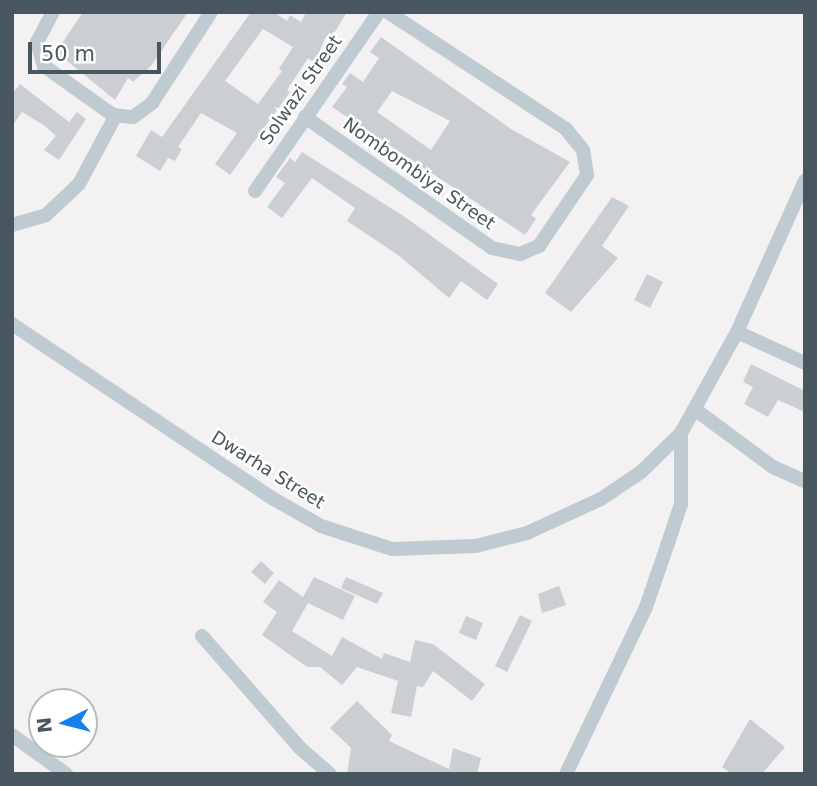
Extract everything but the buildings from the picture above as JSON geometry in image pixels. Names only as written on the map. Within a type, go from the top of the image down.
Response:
[{"type":"street","points":[[53,12],[37,41],[44,66],[116,116],[139,115],[152,103],[211,12]]},
{"type":"street","name":"Solwazi Street","points":[[255,191],[379,12]]},
{"type":"street","name":"Nombombiya Street","points":[[305,117],[492,248],[520,254],[539,246],[583,184],[587,159],[583,150],[566,129],[387,12]]},
{"type":"street","points":[[12,225],[47,215],[79,184],[116,116]]},
{"type":"street","name":"Dwarha Street","points":[[12,324],[272,498],[321,526],[392,549],[476,546],[527,533],[601,499],[641,472],[681,433],[697,411],[737,332],[805,181]]},
{"type":"street","points":[[737,332],[805,363]]},
{"type":"street","points":[[697,411],[773,467],[805,481]]},
{"type":"street","points":[[566,774],[646,607],[667,546],[681,504],[681,433]]},
{"type":"street","points":[[202,636],[300,748],[330,774]]},
{"type":"street","points":[[12,735],[66,774]]}]
